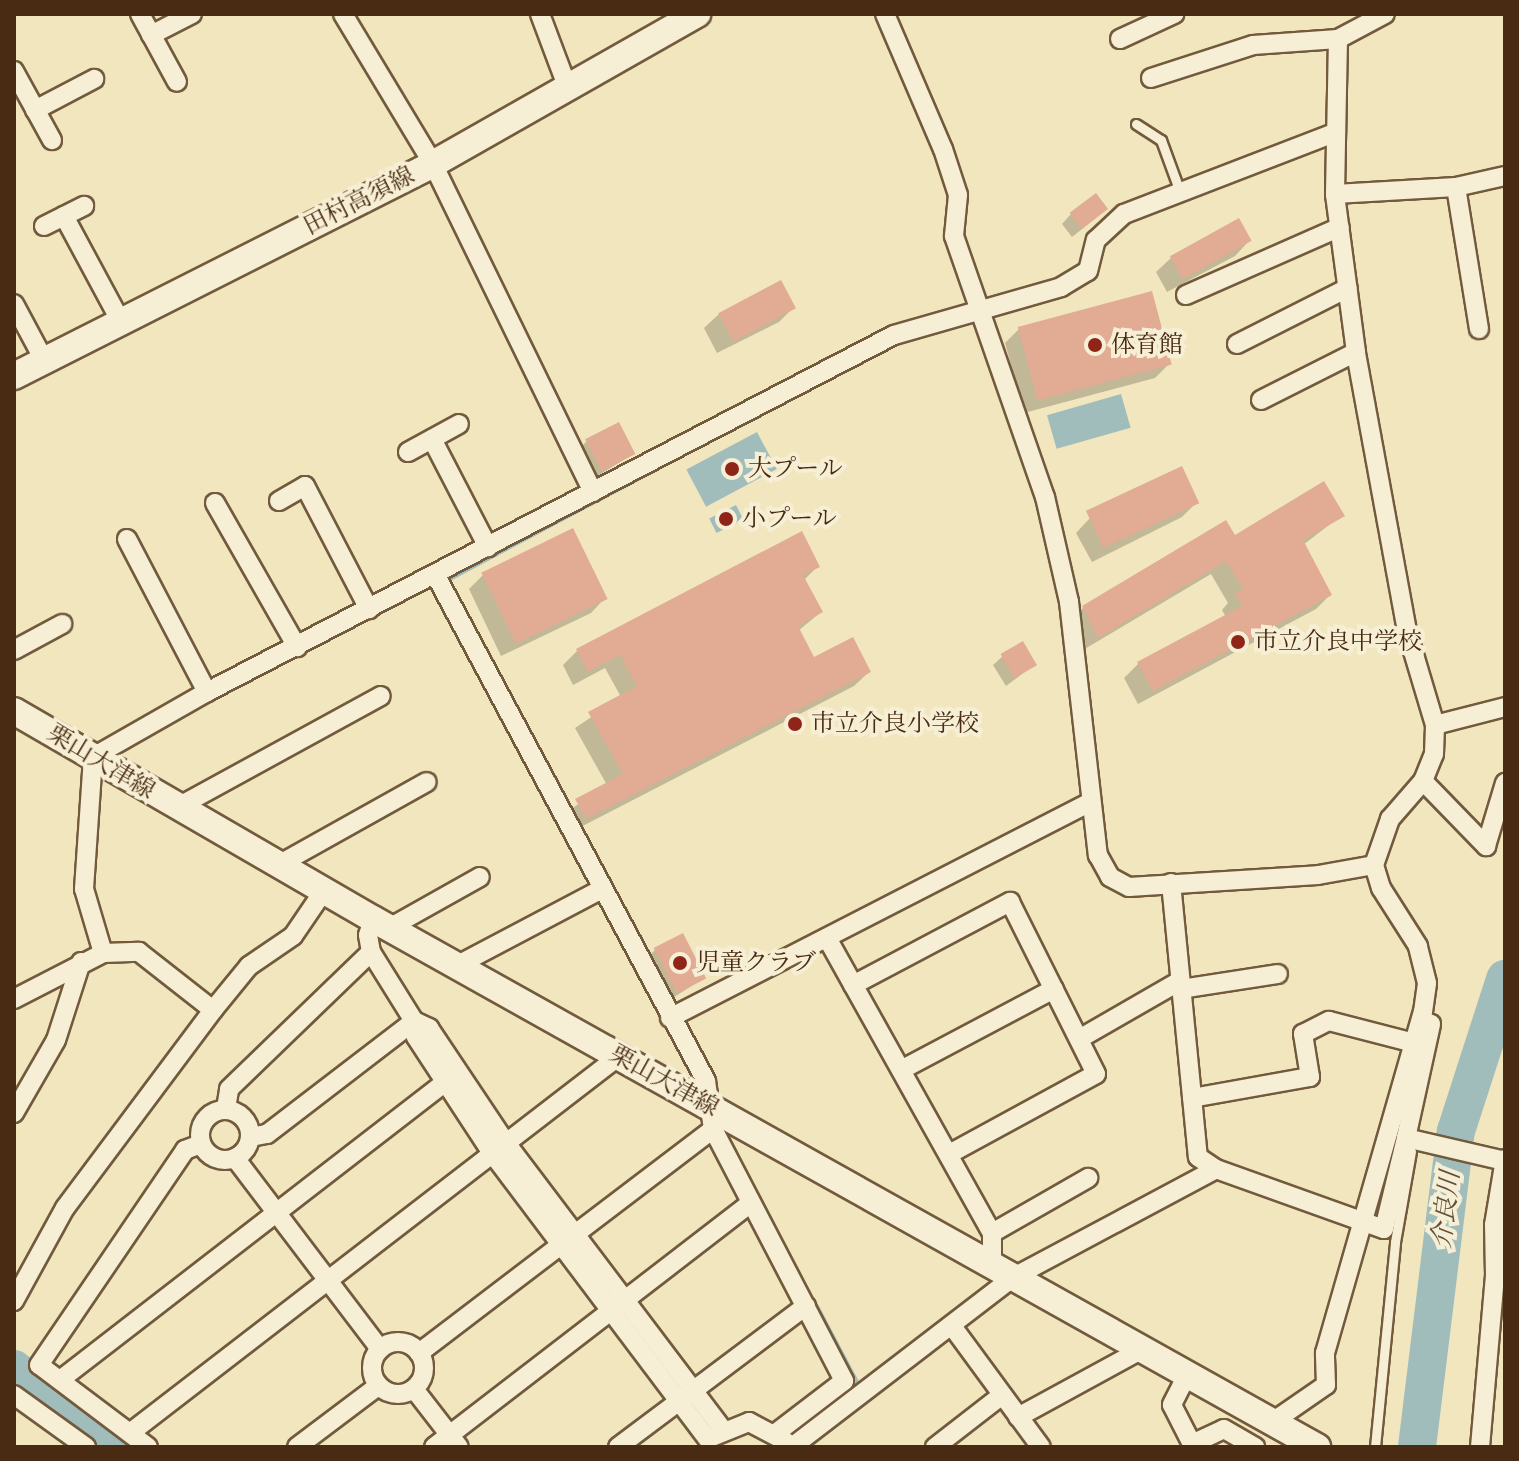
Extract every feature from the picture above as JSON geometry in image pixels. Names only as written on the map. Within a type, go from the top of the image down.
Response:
[{"type":"main road","name":"田村高須線","points":[[14,376],[433,164],[697,14]]},
{"type":"main road","name":"栗山大津線","points":[[14,711],[381,924],[619,1056],[711,1118],[1002,1272],[1139,1351],[1317,1447]]},
{"type":"street","points":[[140,14],[177,82]]},
{"type":"street","points":[[151,35],[192,14]]},
{"type":"street","points":[[343,14],[433,164],[593,492]]},
{"type":"street","points":[[540,14],[567,86]]},
{"type":"street","points":[[885,14],[943,149],[958,195],[954,236],[977,311],[1045,497],[1069,602],[1098,855],[1110,877],[1129,887],[1318,875],[1374,865]]},
{"type":"street","points":[[1120,39],[1174,14]]},
{"type":"street","points":[[1151,78],[1253,45],[1338,39],[1385,14]]},
{"type":"street","points":[[1271,1423],[1326,1385],[1325,1353],[1423,1012],[1427,983],[1418,946],[1381,888],[1374,865],[1390,819],[1423,781],[1434,754],[1435,725],[1407,631],[1356,352],[1335,194],[1338,39]]},
{"type":"street","points":[[14,71],[52,140]]},
{"type":"street","points":[[35,110],[94,79]]},
{"type":"street","points":[[103,953],[84,889],[93,757],[207,692],[894,335],[1061,287],[1088,271],[1096,240],[1124,214],[1336,132]]},
{"type":"street","points":[[1335,194],[1456,187],[1505,176]]},
{"type":"street","points":[[1456,187],[1479,329]]},
{"type":"street","points":[[44,226],[84,206]]},
{"type":"street","points":[[64,216],[121,322]]},
{"type":"street","points":[[1186,295],[1340,227]]},
{"type":"street","points":[[1237,344],[1348,288]]},
{"type":"street","points":[[14,304],[44,360]]},
{"type":"street","points":[[1261,400],[1356,352]]},
{"type":"street","points":[[408,452],[459,424]]},
{"type":"street","points":[[432,439],[488,547]]},
{"type":"street","points":[[279,501],[305,486],[369,609]]},
{"type":"street","points":[[215,503],[297,647]]},
{"type":"street","points":[[127,539],[207,692]]},
{"type":"street","points":[[435,574],[706,1081],[711,1118],[751,1203],[844,1381],[785,1442]]},
{"type":"street","points":[[14,650],[62,624]]},
{"type":"street","points":[[178,807],[381,696]]},
{"type":"street","points":[[1435,725],[1505,707]]},
{"type":"street","points":[[1423,781],[1486,846],[1505,783]]},
{"type":"street","points":[[280,864],[427,782]]},
{"type":"street","points":[[670,1018],[1090,802]]},
{"type":"street","points":[[480,877],[381,924],[368,935],[371,952],[414,1021],[416,1037],[452,1078],[499,1148],[686,1395],[711,1439],[749,1422],[785,1442]]},
{"type":"street","points":[[1171,883],[1198,1157],[1216,1169],[1360,1224],[1384,1229],[1413,1140],[1433,1019],[1423,1012]]},
{"type":"street","points":[[14,1301],[65,1208],[213,1010],[249,966],[293,936],[325,889]]},
{"type":"street","points":[[456,966],[602,889]]},
{"type":"street","points":[[853,985],[1010,902],[1096,1074],[949,1154]]},
{"type":"street","points":[[827,938],[992,1233],[1002,1272]]},
{"type":"street","points":[[14,999],[103,953],[139,952],[213,1010]]},
{"type":"street","points":[[226,1109],[229,1089],[371,952]]},
{"type":"street","points":[[14,1113],[56,1040],[81,962]]},
{"type":"street","points":[[1079,1039],[1181,985],[1278,974]]},
{"type":"street","points":[[901,1070],[1054,989]]},
{"type":"street","points":[[235,1158],[251,1137],[267,1134],[414,1021]]},
{"type":"street","points":[[1192,1098],[1310,1077],[1303,1034],[1329,1021],[1414,1043]]},
{"type":"street","points":[[130,1433],[619,1056]]},
{"type":"street","points":[[60,1380],[452,1078]]},
{"type":"street","points":[[251,1137],[242,1115],[226,1109],[204,1120],[201,1144],[211,1156],[235,1158],[380,1349]]},
{"type":"street","points":[[419,1353],[568,1239],[711,1118]]},
{"type":"street","points":[[1413,1140],[1499,1159],[1494,1225],[1495,1275],[1480,1447]]},
{"type":"street","points":[[148,1447],[39,1365],[185,1150],[201,1144]]},
{"type":"street","points":[[785,1442],[952,1326],[1002,1272],[1216,1169]]},
{"type":"street","points":[[992,1233],[1088,1178]]},
{"type":"street","points":[[434,1447],[454,1441],[619,1305],[751,1203]]},
{"type":"street","points":[[618,1447],[806,1306]]},
{"type":"street","points":[[952,1326],[1041,1447]]},
{"type":"street","points":[[401,1342],[419,1353],[424,1368],[414,1389],[391,1394],[378,1386],[371,1371],[380,1349],[401,1342]]},
{"type":"street","points":[[1018,1417],[1139,1351]]},
{"type":"street","points":[[1186,1377],[1172,1405],[1188,1445],[1224,1429],[1255,1447]]},
{"type":"street","points":[[297,1447],[378,1386]]},
{"type":"street","points":[[414,1389],[454,1441]]},
{"type":"street","points":[[14,1395],[86,1447]]},
{"type":"street","points":[[935,1447],[1001,1396]]},
{"type":"lane","points":[[1136,124],[1161,140],[1180,192]]},
{"type":"lane","points":[[1375,1447],[1395,1242],[1413,1140]]},
{"type":"water","points":[[1121,394],[1131,428],[1057,449],[1047,415]]},
{"type":"water","name":"大プール","points":[[757,432],[777,469],[706,507],[686,470]]},
{"type":"water","name":"小プール","points":[[736,505],[743,519],[717,533],[709,519]]},
{"type":"building","points":[[1096,193],[1108,209],[1082,229],[1070,213]]},
{"type":"building","points":[[1239,218],[1252,241],[1183,279],[1170,256]]},
{"type":"building","points":[[781,280],[796,308],[733,342],[718,313]]},
{"type":"building","name":"体育館","points":[[1152,291],[1172,364],[1037,400],[1018,327]]},
{"type":"building","points":[[619,422],[635,454],[601,471],[585,439]]},
{"type":"building","points":[[1182,466],[1199,503],[1103,548],[1086,511]]},
{"type":"building","points":[[1324,481],[1345,516],[1303,540],[1332,595],[1153,691],[1137,662],[1242,606],[1235,593],[1243,589],[1226,561],[1098,638],[1082,606],[1226,520],[1235,535]]},
{"type":"building","points":[[573,528],[608,599],[516,644],[481,573]]},
{"type":"building","points":[[802,531],[820,567],[803,575],[823,612],[798,626],[814,657],[853,637],[871,672],[586,819],[575,799],[623,774],[588,712],[637,686],[620,655],[588,672],[576,649]]},
{"type":"building","points":[[1023,641],[1037,665],[1014,678],[1000,654]]},
{"type":"building","name":"児童クラブ","points":[[683,933],[706,978],[677,993],[654,948]]},
{"type":"waterway","points":[[442,582],[651,471]]},
{"type":"waterway","name":"介良川","points":[[1417,1447],[1456,1131],[1505,979]]},
{"type":"waterway","points":[[813,1301],[858,1386],[855,1389]]},
{"type":"waterway","points":[[14,1369],[112,1447]]},
{"type":"waterway","points":[[793,1434],[810,1422]]},
{"type":"place","name":"体育館","points":[[1095,345]]},
{"type":"place","name":"大プール","points":[[732,469]]},
{"type":"place","name":"小プール","points":[[726,519]]},
{"type":"place","name":"市立介良中学校","points":[[1238,642]]},
{"type":"place","name":"市立介良小学校","points":[[795,724]]},
{"type":"place","name":"児童クラブ","points":[[680,963]]}]
